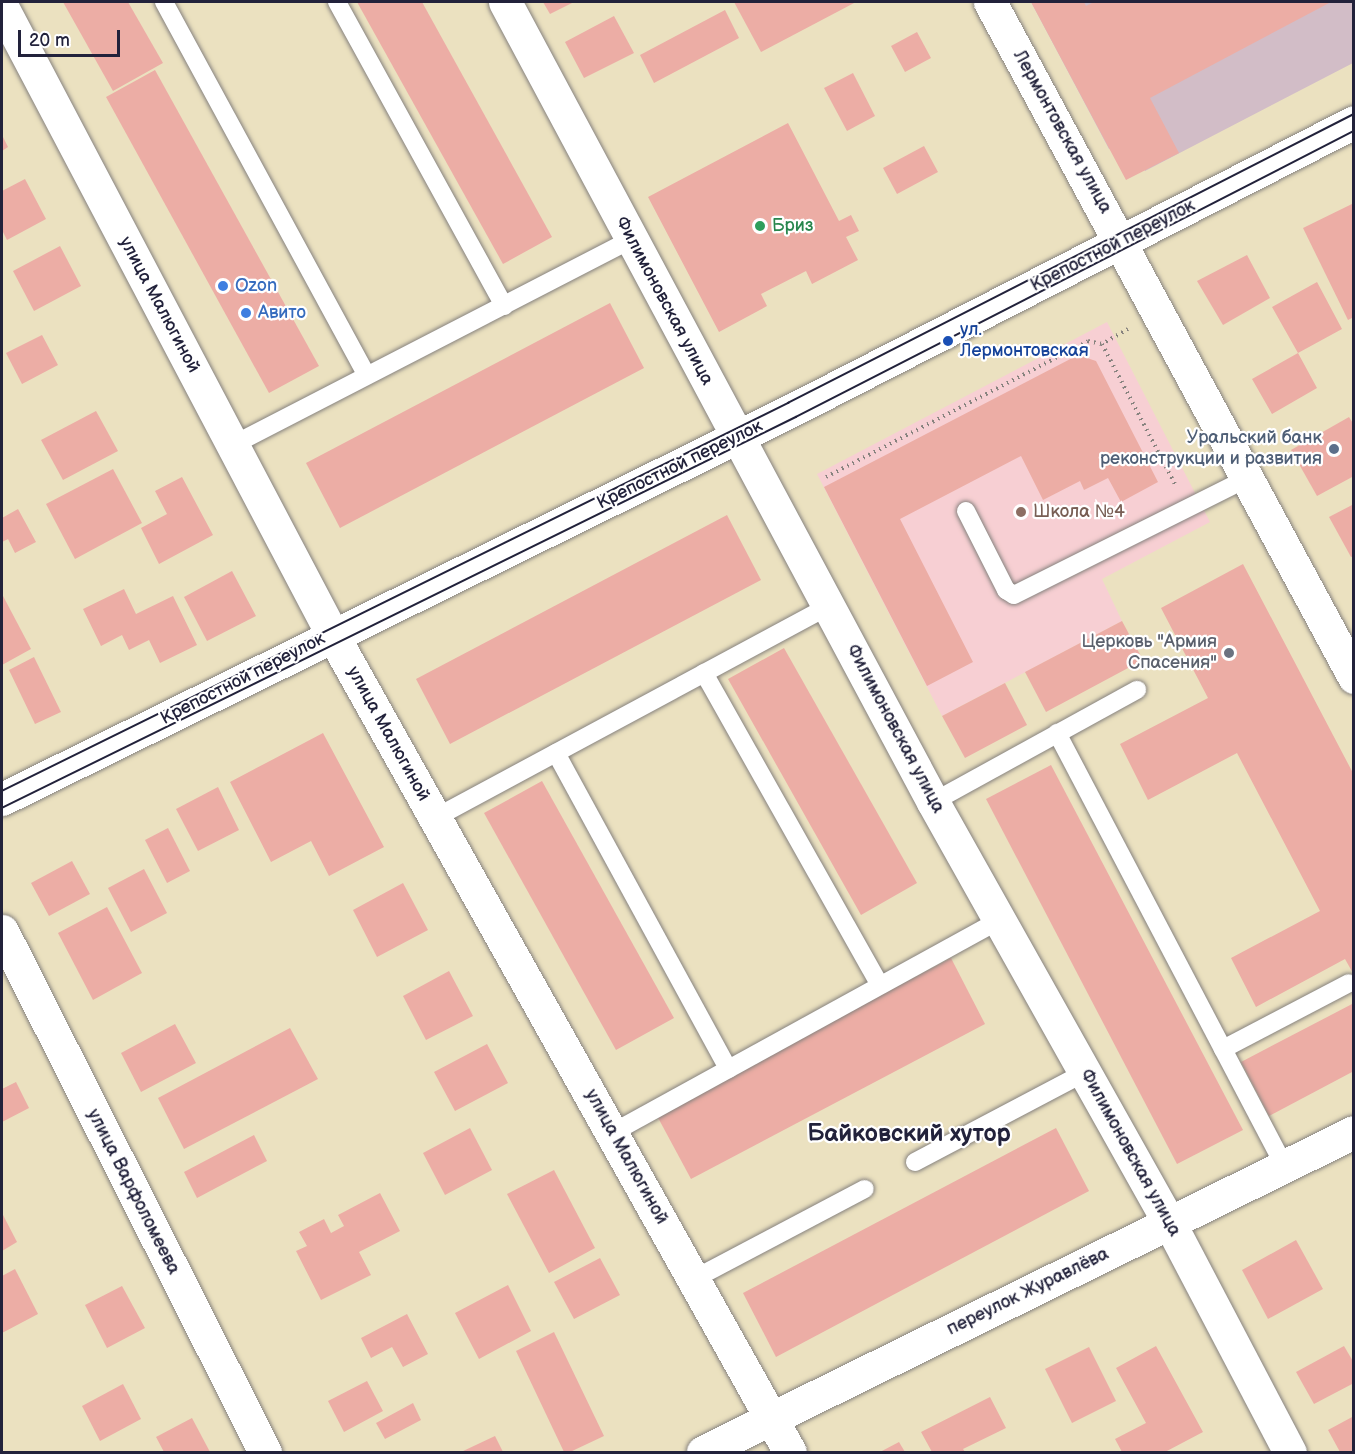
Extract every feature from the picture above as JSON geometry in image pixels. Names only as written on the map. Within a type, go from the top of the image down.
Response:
[{"type":"street","name":"Филимоновская улица","points":[[505,2],[736,438],[829,606],[933,802],[1001,919],[1169,1222],[1290,1452]]},
{"type":"street","name":"Лермонтовская улица","points":[[990,2],[1124,245],[1353,677]]},
{"type":"street","name":"улица Малюгиной","points":[[2,6],[333,634],[790,1452]]},
{"type":"street","name":"Крепостной переулок","points":[[2,800],[333,634],[736,438],[1124,245],[1353,122]]},
{"type":"street","name":"улица Варфоломеева","points":[[2,931],[265,1452]]},
{"type":"street","name":"переулок Журавлёва","points":[[703,1452],[1353,1132]]},
{"type":"lane","points":[[164,2],[366,374]]},
{"type":"lane","points":[[337,2],[504,306]]},
{"type":"lane","points":[[233,445],[366,374],[631,240]]},
{"type":"lane","points":[[966,511],[1006,590],[1014,595],[1248,478]]},
{"type":"lane","points":[[435,818],[829,606]]},
{"type":"lane","points":[[704,673],[880,985]]},
{"type":"lane","points":[[933,802],[1137,690]]},
{"type":"lane","points":[[1057,733],[1284,1166]]},
{"type":"lane","points":[[556,753],[728,1069]]},
{"type":"lane","points":[[612,1133],[1001,919]]},
{"type":"lane","points":[[1223,1049],[1349,983]]},
{"type":"lane","points":[[915,1162],[1086,1072]]},
{"type":"lane","points":[[694,1279],[865,1189]]},
{"type":"path","points":[[826,477],[1088,341],[1102,344],[1129,328]]},
{"type":"path","points":[[1102,344],[1188,508]]},
{"type":"shaded area","points":[[1031,2],[1353,2],[1353,63],[1145,171],[1128,139],[1109,149]]},
{"type":"shaded area","name":"Школа №4","points":[[1107,322],[1210,522],[1102,579],[1122,621],[942,716],[817,474]]},
{"type":"building","points":[[63,2],[128,2],[163,63],[113,91]]},
{"type":"building","points":[[357,2],[422,2],[552,237],[503,264]]},
{"type":"building","points":[[543,2],[574,2],[550,14]]},
{"type":"building","points":[[734,2],[856,2],[761,52]]},
{"type":"building","points":[[1031,2],[1084,2],[1086,6],[1094,2],[1331,2],[1150,98],[1179,153],[1126,180]]},
{"type":"building","points":[[725,10],[739,38],[654,83],[640,55]]},
{"type":"building","points":[[614,16],[634,53],[584,78],[565,42]]},
{"type":"building","points":[[917,32],[931,58],[905,72],[891,46]]},
{"type":"building","points":[[155,70],[319,366],[269,393],[106,97]]},
{"type":"building","points":[[853,73],[875,116],[847,131],[824,88]]},
{"type":"building","name":"Бриз","points":[[788,123],[839,221],[851,215],[859,231],[846,237],[858,260],[812,284],[806,271],[761,294],[767,306],[719,332],[648,197]]},
{"type":"building","points":[[2,135],[8,147],[2,151]]},
{"type":"building","points":[[924,146],[938,172],[897,194],[883,168]]},
{"type":"building","points":[[25,179],[46,219],[7,240],[2,230],[2,191]]},
{"type":"building","points":[[1354,203],[1354,317],[1348,320],[1303,228]]},
{"type":"building","points":[[60,246],[81,286],[34,311],[13,271]]},
{"type":"building","points":[[1247,255],[1270,298],[1223,325],[1197,281]]},
{"type":"building","points":[[1317,282],[1342,329],[1298,353],[1272,307]]},
{"type":"building","points":[[610,303],[644,368],[340,528],[306,463]]},
{"type":"building","points":[[42,335],[58,365],[22,384],[6,353]]},
{"type":"building","points":[[1298,353],[1317,388],[1272,414],[1252,379]]},
{"type":"building","points":[[1078,355],[1096,361],[1158,482],[1121,502],[1108,478],[1084,490],[1080,481],[1043,500],[1021,456],[900,519],[973,662],[927,686],[824,487]]},
{"type":"building","points":[[96,411],[118,451],[63,480],[41,440]]},
{"type":"building","points":[[1349,417],[1354,425],[1354,476],[1317,496],[1291,450]]},
{"type":"building","points":[[113,469],[142,523],[75,559],[46,504]]},
{"type":"building","points":[[182,477],[213,535],[159,564],[141,528],[167,514],[155,491]]},
{"type":"building","points":[[1354,504],[1354,556],[1351,557],[1329,517]]},
{"type":"building","points":[[18,509],[36,542],[15,553],[8,539],[2,542],[2,518]]},
{"type":"building","points":[[727,515],[761,580],[450,744],[416,679]]},
{"type":"building","points":[[1243,564],[1354,775],[1354,975],[1345,959],[1256,1007],[1231,958],[1320,911],[1237,753],[1148,800],[1120,744],[1208,698],[1161,608]]},
{"type":"building","points":[[232,571],[256,616],[207,641],[184,597]]},
{"type":"building","points":[[124,589],[136,614],[173,596],[197,645],[160,663],[149,640],[129,650],[122,635],[101,646],[83,609]]},
{"type":"building","points":[[2,594],[31,649],[2,665]]},
{"type":"building","points":[[1122,621],[1143,660],[1046,712],[1025,672]]},
{"type":"building","points":[[784,648],[917,883],[861,915],[728,679]]},
{"type":"building","points":[[34,657],[61,712],[35,724],[9,670]]},
{"type":"building","points":[[1005,683],[1027,725],[965,758],[942,716]]},
{"type":"building","points":[[323,733],[384,847],[329,876],[311,841],[271,862],[230,782]]},
{"type":"building","points":[[1051,765],[1243,1130],[1177,1164],[986,799]]},
{"type":"building","points":[[542,781],[674,1018],[616,1050],[484,813]]},
{"type":"building","points":[[218,787],[239,830],[198,851],[176,809]]},
{"type":"building","points":[[168,828],[190,871],[167,883],[145,840]]},
{"type":"building","points":[[72,861],[90,894],[49,916],[31,883]]},
{"type":"building","points":[[144,869],[167,913],[131,932],[108,888]]},
{"type":"building","points":[[403,883],[428,930],[377,957],[353,910]]},
{"type":"building","points":[[107,907],[142,973],[93,1000],[58,933]]},
{"type":"building","points":[[951,958],[985,1024],[691,1179],[656,1114]]},
{"type":"building","points":[[449,971],[473,1016],[426,1040],[403,996]]},
{"type":"building","points":[[1354,1003],[1354,1071],[1269,1116],[1241,1062]]},
{"type":"building","points":[[175,1024],[196,1063],[141,1092],[121,1053]]},
{"type":"building","points":[[290,1028],[318,1079],[184,1149],[158,1098]]},
{"type":"building","points":[[487,1044],[508,1083],[455,1111],[434,1072]]},
{"type":"building","points":[[16,1082],[29,1108],[2,1122],[2,1089]]},
{"type":"building","points":[[470,1128],[492,1170],[445,1195],[423,1153]]},
{"type":"building","points":[[1056,1128],[1089,1191],[776,1357],[743,1293]]},
{"type":"building","points":[[254,1135],[267,1161],[197,1198],[184,1172]]},
{"type":"building","points":[[554,1170],[595,1248],[549,1273],[507,1194]]},
{"type":"building","points":[[380,1193],[400,1231],[359,1252],[371,1275],[321,1300],[296,1251],[307,1246],[299,1232],[324,1219],[331,1233],[344,1226],[338,1215]]},
{"type":"building","points":[[2,1213],[17,1242],[2,1251]]},
{"type":"building","points":[[1296,1240],[1323,1289],[1268,1319],[1242,1270]]},
{"type":"building","points":[[600,1258],[620,1295],[574,1319],[554,1282]]},
{"type":"building","points":[[15,1269],[38,1314],[2,1333],[2,1276]]},
{"type":"building","points":[[508,1285],[531,1331],[479,1359],[455,1313]]},
{"type":"building","points":[[122,1286],[145,1328],[107,1348],[85,1305]]},
{"type":"building","points":[[407,1314],[428,1354],[403,1367],[392,1347],[371,1358],[361,1338]]},
{"type":"building","points":[[554,1332],[604,1436],[570,1452],[564,1452],[516,1351]]},
{"type":"building","points":[[1156,1346],[1203,1432],[1165,1452],[1122,1452],[1115,1439],[1146,1423],[1116,1368]]},
{"type":"building","points":[[1344,1346],[1354,1363],[1354,1383],[1314,1404],[1296,1372]]},
{"type":"building","points":[[1089,1347],[1116,1401],[1072,1423],[1045,1369]]},
{"type":"building","points":[[367,1381],[383,1411],[344,1432],[328,1401]]},
{"type":"building","points":[[123,1384],[141,1419],[100,1441],[82,1406]]},
{"type":"building","points":[[990,1397],[1006,1428],[963,1449],[965,1452],[932,1452],[921,1432]]},
{"type":"building","points":[[413,1403],[421,1420],[385,1439],[376,1423]]},
{"type":"building","points":[[1354,1416],[1354,1452],[1340,1452],[1328,1430]]},
{"type":"building","points":[[192,1418],[210,1452],[164,1452],[156,1437]]},
{"type":"building","points":[[495,1436],[503,1452],[461,1452]]},
{"type":"building","points":[[899,1442],[905,1452],[880,1452]]},
{"type":"tram line","points":[[2,791],[788,403],[1354,114]]},
{"type":"tram line","points":[[2,808],[796,417],[1354,131]]},
{"type":"place","name":"Бриз","points":[[760,226]]},
{"type":"place","name":"Ozon","points":[[223,286]]},
{"type":"place","name":"Авито","points":[[246,313]]},
{"type":"place","name":"ул. Лермонтовская","points":[[948,341]]},
{"type":"place","name":"Уральский банк реконструкции и развития","points":[[1334,449]]},
{"type":"place","name":"Школа №4","points":[[1021,512]]},
{"type":"place","name":"Церковь \"Армия Спасения\"","points":[[1229,653]]},
{"type":"district","name":"Байковский хутор","points":[[909,1134]]}]
